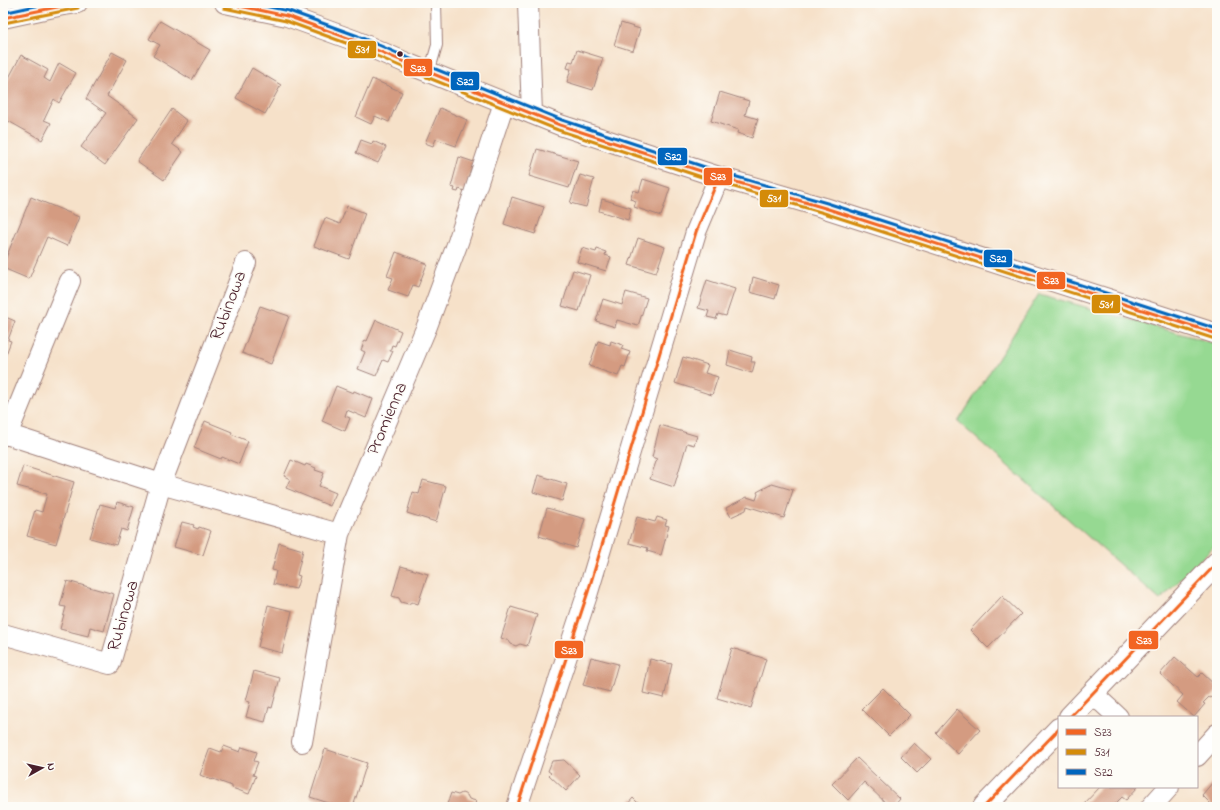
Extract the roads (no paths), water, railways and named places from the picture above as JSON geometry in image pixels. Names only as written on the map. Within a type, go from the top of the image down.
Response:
[{"type":"street","points":[[3,18],[77,3]]},
{"type":"street","points":[[225,3],[287,16],[356,41],[429,73],[560,125],[719,177],[825,208],[1217,334]]},
{"type":"street","points":[[528,3],[532,114]]},
{"type":"street","name":"Promienna","points":[[302,742],[339,534],[427,326],[458,242],[504,103]]},
{"type":"street","points":[[517,807],[588,592],[696,232],[719,177]]},
{"type":"street","name":"Rubinowa","points":[[3,634],[110,664],[162,484],[246,263]]},
{"type":"street","points":[[70,281],[5,434],[162,484],[339,534]]},
{"type":"street","points":[[1071,716],[1217,563]]},
{"type":"street","points":[[1093,694],[1117,716]]},
{"type":"street","points":[[984,807],[1058,730]]},
{"type":"street","points":[[1198,755],[1217,734]]},
{"type":"street","points":[[1151,807],[1167,788]]},
{"type":"lane","points":[[429,73],[438,45],[436,3]]}]
